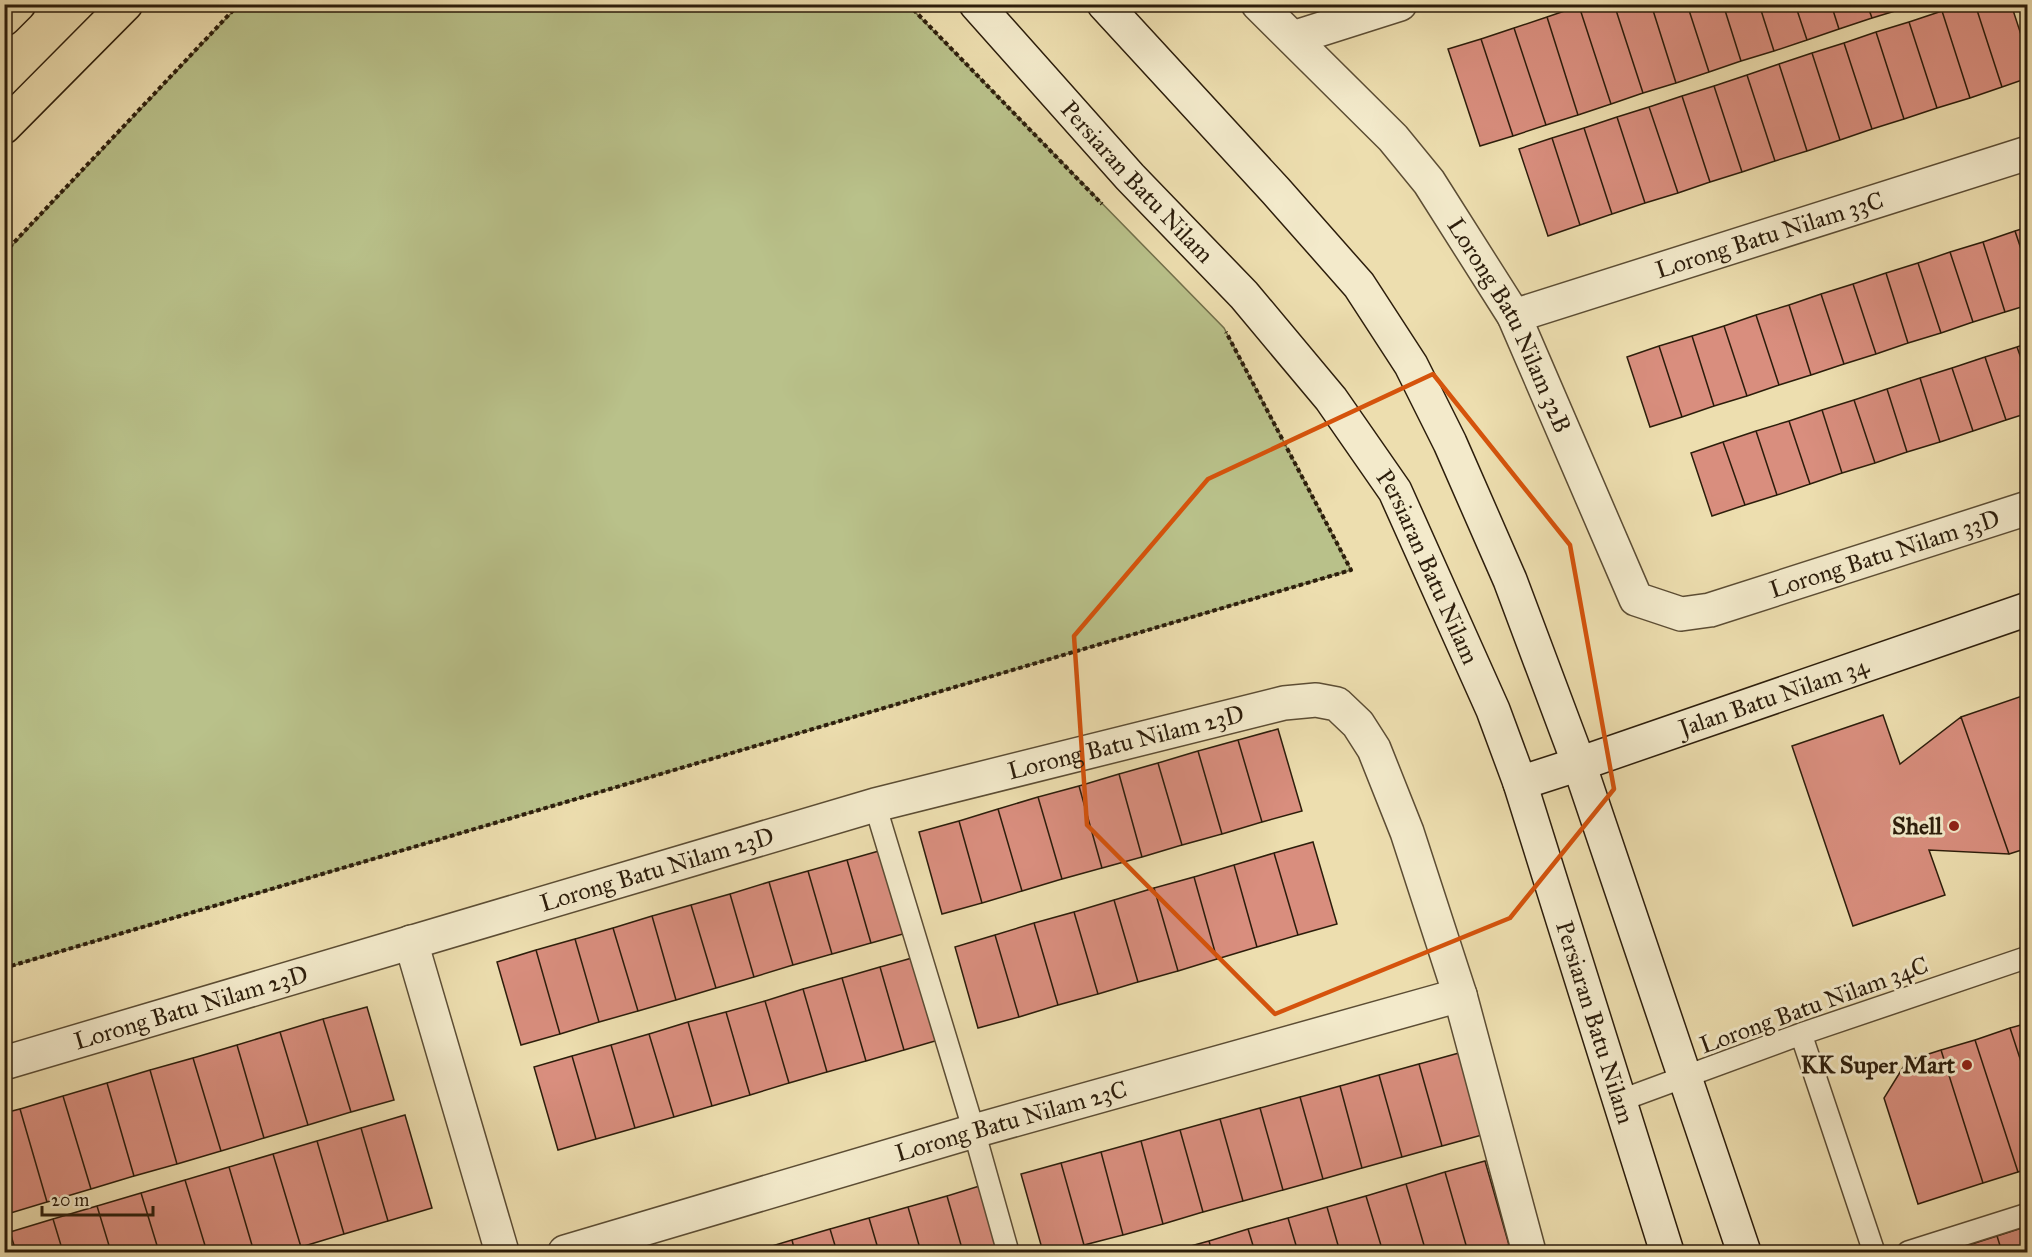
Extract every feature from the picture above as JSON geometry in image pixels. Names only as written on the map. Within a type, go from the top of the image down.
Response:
[{"type":"main road","points":[[4,19],[19,4]]},
{"type":"main road","points":[[4,127],[126,4]]},
{"type":"street","name":"Persiaran Batu Nilam","points":[[976,4],[1130,177],[1244,295],[1331,399],[1395,491],[1493,710],[1520,783],[1667,1252]]},
{"type":"street","points":[[1104,4],[1359,285],[1411,365],[1450,443],[1510,580],[1579,764],[1744,1252]]},
{"type":"street","name":"Lorong Batu Nilam 32B","points":[[1258,4],[1393,138],[1429,182],[1514,316],[1635,599],[1680,614],[1710,610],[1741,600]]},
{"type":"street","points":[[1293,39],[1400,4]]},
{"type":"street","name":"Lorong Batu Nilam 33C","points":[[1514,316],[2028,153]]},
{"type":"street","name":"Lorong Batu Nilam 33D","points":[[1741,600],[2028,508]]},
{"type":"street","name":"Jalan Batu Nilam 34","points":[[1520,783],[2028,609]]},
{"type":"street","name":"Lorong Batu Nilam 23D","points":[[4,1063],[875,805],[1284,703],[1316,700],[1337,704],[1358,724],[1374,749],[1407,832],[1460,995]]},
{"type":"street","points":[[411,942],[502,1252]]},
{"type":"street","points":[[1460,995],[1528,1252]]},
{"type":"street","name":"Lorong Batu Nilam 23C","points":[[566,1252],[974,1131],[1460,995]]},
{"type":"lane","points":[[875,805],[974,1131],[1008,1252]]},
{"type":"lane","name":"Lorong Batu Nilam 34C","points":[[1619,1101],[1801,1034],[2028,957]]},
{"type":"lane","points":[[1801,1034],[1874,1252]]},
{"type":"lane","points":[[1908,1252],[2028,1214]]},
{"type":"path","points":[[4,253],[239,4]]},
{"type":"path","points":[[908,4],[1107,209]]},
{"type":"path","points":[[4,968],[1351,570],[1224,328]]},
{"type":"highlighted area","points":[[1433,374],[1570,545],[1614,789],[1510,918],[1275,1014],[1087,825],[1074,636],[1208,479]]},
{"type":"green space","points":[[239,5],[908,5],[1224,328],[1351,570],[5,968],[5,253]]},
{"type":"building","points":[[1614,4],[1643,93],[1611,104],[1579,6]]},
{"type":"building","points":[[1614,4],[1651,4],[1676,83],[1643,93]]},
{"type":"building","points":[[1651,4],[1687,4],[1709,72],[1676,83]]},
{"type":"building","points":[[1687,4],[1723,4],[1741,61],[1709,72]]},
{"type":"building","points":[[1723,4],[1759,4],[1774,51],[1741,61]]},
{"type":"building","points":[[1759,4],[1795,4],[1807,40],[1774,51]]},
{"type":"building","points":[[1795,4],[1831,4],[1839,29],[1807,40]]},
{"type":"building","points":[[1831,4],[1867,4],[1872,18],[1839,29]]},
{"type":"building","points":[[1867,4],[1904,4],[1905,8],[1872,18]]},
{"type":"building","points":[[1962,4],[1975,4],[2002,87],[1970,98],[1942,11]]},
{"type":"building","points":[[1975,4],[2011,4],[2028,56],[2028,78],[2002,87]]},
{"type":"building","points":[[1579,6],[1611,104],[1578,115],[1547,17]]},
{"type":"building","points":[[1942,11],[1970,98],[1937,108],[1909,22]]},
{"type":"building","points":[[1547,17],[1578,115],[1546,125],[1514,28]]},
{"type":"building","points":[[1909,22],[1937,108],[1904,119],[1876,32]]},
{"type":"building","points":[[1514,28],[1546,125],[1513,136],[1481,39]]},
{"type":"building","points":[[1876,32],[1904,119],[1872,129],[1844,43]]},
{"type":"building","points":[[1481,39],[1513,136],[1480,146],[1448,49]]},
{"type":"building","points":[[1844,43],[1872,129],[1840,140],[1812,53]]},
{"type":"building","points":[[1812,53],[1840,140],[1807,151],[1779,64]]},
{"type":"building","points":[[1779,64],[1807,151],[1775,161],[1747,75]]},
{"type":"building","points":[[1747,75],[1775,161],[1742,172],[1714,86]]},
{"type":"building","points":[[1714,86],[1742,172],[1710,182],[1682,96]]},
{"type":"building","points":[[1682,96],[1710,182],[1678,193],[1649,107]]},
{"type":"building","points":[[1649,107],[1678,193],[1645,203],[1617,117]]},
{"type":"building","points":[[1617,117],[1645,203],[1612,214],[1584,128]]},
{"type":"building","points":[[1584,128],[1612,214],[1580,225],[1552,138]]},
{"type":"building","points":[[1552,138],[1580,225],[1548,236],[1519,149]]},
{"type":"building","points":[[2028,227],[2028,270],[2015,231]]},
{"type":"building","points":[[2015,231],[2028,270],[2028,305],[2005,312],[1983,242]]},
{"type":"building","points":[[1983,242],[2005,312],[1973,322],[1950,252]]},
{"type":"building","points":[[1950,252],[1973,322],[1941,333],[1918,263]]},
{"type":"building","points":[[1918,263],[1941,333],[1908,343],[1886,273]]},
{"type":"building","points":[[1886,273],[1908,343],[1876,354],[1853,284]]},
{"type":"building","points":[[1853,284],[1876,354],[1844,364],[1821,294]]},
{"type":"building","points":[[1821,294],[1844,364],[1811,375],[1789,305]]},
{"type":"building","points":[[1789,305],[1811,375],[1779,385],[1756,315]]},
{"type":"building","points":[[1756,315],[1779,385],[1747,396],[1724,326]]},
{"type":"building","points":[[1724,326],[1747,396],[1714,406],[1692,336]]},
{"type":"building","points":[[1692,336],[1714,406],[1682,417],[1659,346]]},
{"type":"building","points":[[2028,343],[2028,378],[2017,347]]},
{"type":"building","points":[[1659,346],[1682,417],[1650,427],[1627,357]]},
{"type":"building","points":[[2017,347],[2028,378],[2028,413],[2006,420],[1985,357]]},
{"type":"building","points":[[1985,357],[2006,420],[1973,431],[1952,368]]},
{"type":"building","points":[[1952,368],[1973,431],[1940,442],[1920,378]]},
{"type":"building","points":[[1920,378],[1940,442],[1907,452],[1887,389]]},
{"type":"building","points":[[1887,389],[1907,452],[1875,463],[1854,400]]},
{"type":"building","points":[[1854,400],[1875,463],[1842,473],[1822,410]]},
{"type":"building","points":[[1822,410],[1842,473],[1810,484],[1789,421]]},
{"type":"building","points":[[1789,421],[1810,484],[1777,495],[1756,431]]},
{"type":"building","points":[[1756,431],[1777,495],[1745,505],[1723,442]]},
{"type":"building","points":[[1723,442],[1745,505],[1712,516],[1691,453]]},
{"type":"building","points":[[2028,694],[2028,848],[2009,854],[1961,717]]},
{"type":"building","points":[[1883,715],[1900,764],[1961,717],[2009,854],[1929,850],[1945,895],[1853,926],[1792,746]]},
{"type":"building","points":[[1278,729],[1302,811],[1262,822],[1238,740]]},
{"type":"building","points":[[1238,740],[1262,822],[1222,834],[1198,751]]},
{"type":"building","points":[[1198,751],[1222,834],[1182,845],[1158,763]]},
{"type":"building","points":[[1158,763],[1182,845],[1142,857],[1119,774]]},
{"type":"building","points":[[1119,774],[1142,857],[1102,868],[1079,786]]},
{"type":"building","points":[[1079,786],[1102,868],[1062,879],[1038,797]]},
{"type":"building","points":[[1038,797],[1062,879],[1022,891],[998,809]]},
{"type":"building","points":[[998,809],[1022,891],[982,903],[959,821]]},
{"type":"building","points":[[959,821],[982,903],[942,914],[919,832]]},
{"type":"building","points":[[1313,842],[1337,924],[1298,935],[1274,853]]},
{"type":"building","points":[[886,849],[910,932],[871,943],[847,860]]},
{"type":"building","points":[[1274,853],[1298,935],[1257,947],[1234,865]]},
{"type":"building","points":[[847,860],[871,943],[832,954],[808,871]]},
{"type":"building","points":[[1234,865],[1257,947],[1217,959],[1194,877]]},
{"type":"building","points":[[808,871],[832,954],[793,965],[769,882]]},
{"type":"building","points":[[1194,877],[1217,959],[1178,971],[1154,888]]},
{"type":"building","points":[[769,882],[793,965],[754,977],[730,894]]},
{"type":"building","points":[[1154,888],[1178,971],[1138,982],[1114,900]]},
{"type":"building","points":[[730,894],[754,977],[716,988],[691,905]]},
{"type":"building","points":[[1114,900],[1138,982],[1098,994],[1074,912]]},
{"type":"building","points":[[691,905],[716,988],[676,1000],[652,916]]},
{"type":"building","points":[[1074,912],[1098,994],[1058,1005],[1034,923]]},
{"type":"building","points":[[652,916],[676,1000],[638,1011],[613,928]]},
{"type":"building","points":[[1034,923],[1058,1005],[1019,1017],[995,935]]},
{"type":"building","points":[[613,928],[638,1011],[599,1022],[575,939]]},
{"type":"building","points":[[995,935],[1019,1017],[978,1028],[955,947]]},
{"type":"building","points":[[575,939],[599,1022],[560,1034],[536,950]]},
{"type":"building","points":[[536,950],[560,1034],[521,1045],[497,962]]},
{"type":"building","points":[[919,956],[942,1039],[904,1050],[880,967]]},
{"type":"building","points":[[880,967],[904,1050],[866,1061],[842,978]]},
{"type":"building","points":[[842,978],[866,1061],[827,1072],[803,989]]},
{"type":"building","points":[[803,989],[827,1072],[789,1083],[765,1001]]},
{"type":"building","points":[[765,1001],[789,1083],[750,1095],[726,1012]]},
{"type":"building","points":[[367,1007],[394,1100],[351,1112],[323,1019]]},
{"type":"building","points":[[726,1012],[750,1095],[712,1106],[688,1022]]},
{"type":"building","points":[[323,1019],[351,1112],[308,1125],[280,1032]]},
{"type":"building","points":[[688,1022],[712,1106],[674,1117],[649,1034]]},
{"type":"building","points":[[2028,1023],[2028,1083],[2010,1028]]},
{"type":"building","points":[[2010,1028],[2028,1083],[2028,1169],[2018,1172],[1975,1040]]},
{"type":"building","points":[[280,1032],[308,1125],[264,1138],[237,1045]]},
{"type":"building","points":[[649,1034],[674,1117],[635,1128],[611,1045]]},
{"type":"building","points":[[1975,1040],[2018,1172],[1983,1183],[1941,1050]]},
{"type":"building","points":[[237,1045],[264,1138],[221,1151],[193,1058]]},
{"type":"building","points":[[611,1045],[635,1128],[596,1139],[572,1056]]},
{"type":"building","points":[[1941,1050],[1983,1183],[1918,1204],[1884,1098],[1907,1061]]},
{"type":"building","points":[[1459,1053],[1482,1135],[1442,1146],[1419,1064]]},
{"type":"building","points":[[572,1056],[596,1139],[558,1150],[534,1067]]},
{"type":"building","points":[[193,1058],[221,1151],[177,1164],[150,1070]]},
{"type":"building","points":[[1419,1064],[1442,1146],[1402,1157],[1379,1075]]},
{"type":"building","points":[[150,1070],[177,1164],[134,1176],[107,1083]]},
{"type":"building","points":[[1379,1075],[1402,1157],[1362,1168],[1340,1086]]},
{"type":"building","points":[[107,1083],[134,1176],[91,1189],[63,1096]]},
{"type":"building","points":[[1340,1086],[1362,1168],[1323,1179],[1300,1097]]},
{"type":"building","points":[[63,1096],[91,1189],[47,1202],[20,1109]]},
{"type":"building","points":[[1300,1097],[1323,1179],[1283,1190],[1260,1108]]},
{"type":"building","points":[[1260,1108],[1283,1190],[1243,1201],[1220,1119]]},
{"type":"building","points":[[20,1109],[47,1202],[4,1215],[4,1113]]},
{"type":"building","points":[[405,1115],[432,1208],[388,1221],[361,1128]]},
{"type":"building","points":[[1220,1119],[1243,1201],[1203,1212],[1180,1130]]},
{"type":"building","points":[[361,1128],[388,1221],[344,1234],[317,1141]]},
{"type":"building","points":[[1180,1130],[1203,1212],[1163,1224],[1141,1141]]},
{"type":"building","points":[[317,1141],[344,1234],[301,1247],[273,1154]]},
{"type":"building","points":[[1141,1141],[1163,1224],[1123,1235],[1101,1152]]},
{"type":"building","points":[[1101,1152],[1123,1235],[1084,1245],[1061,1163]]},
{"type":"building","points":[[273,1154],[301,1247],[282,1252],[254,1252],[229,1167]]},
{"type":"building","points":[[1485,1161],[1509,1245],[1483,1252],[1468,1252],[1445,1172]]},
{"type":"building","points":[[1061,1163],[1084,1245],[1058,1252],[1043,1252],[1021,1174]]},
{"type":"building","points":[[229,1167],[254,1252],[207,1252],[185,1180]]},
{"type":"building","points":[[1445,1172],[1468,1252],[1426,1252],[1406,1184]]},
{"type":"building","points":[[185,1180],[207,1252],[159,1252],[141,1193]]},
{"type":"building","points":[[986,1184],[1005,1252],[963,1252],[947,1196]]},
{"type":"building","points":[[1406,1184],[1426,1252],[1383,1252],[1366,1196]]},
{"type":"building","points":[[141,1193],[159,1252],[111,1252],[97,1206]]},
{"type":"building","points":[[947,1196],[963,1252],[921,1252],[908,1207]]},
{"type":"building","points":[[1366,1196],[1383,1252],[1340,1252],[1327,1207]]},
{"type":"building","points":[[97,1206],[111,1252],[63,1252],[53,1219]]},
{"type":"building","points":[[908,1207],[921,1252],[879,1252],[869,1218]]},
{"type":"building","points":[[1327,1207],[1340,1252],[1298,1252],[1288,1218]]},
{"type":"building","points":[[869,1218],[879,1252],[837,1252],[830,1229]]},
{"type":"building","points":[[1288,1218],[1298,1252],[1255,1252],[1248,1229]]},
{"type":"building","points":[[53,1219],[63,1252],[16,1252],[10,1232]]},
{"type":"building","points":[[2028,1226],[2028,1252],[2002,1252],[1997,1236]]},
{"type":"building","points":[[830,1229],[837,1252],[795,1252],[792,1240]]},
{"type":"building","points":[[1248,1229],[1255,1252],[1212,1252],[1209,1241]]},
{"type":"building","points":[[1997,1236],[2002,1252],[1947,1252]]},
{"type":"building","points":[[792,1240],[795,1252],[752,1252]]},
{"type":"building","points":[[1209,1241],[1212,1252],[1169,1252]]},
{"type":"place","name":"Shell","points":[[1954,826]]},
{"type":"place","name":"KK Super Mart","points":[[1967,1065]]}]
